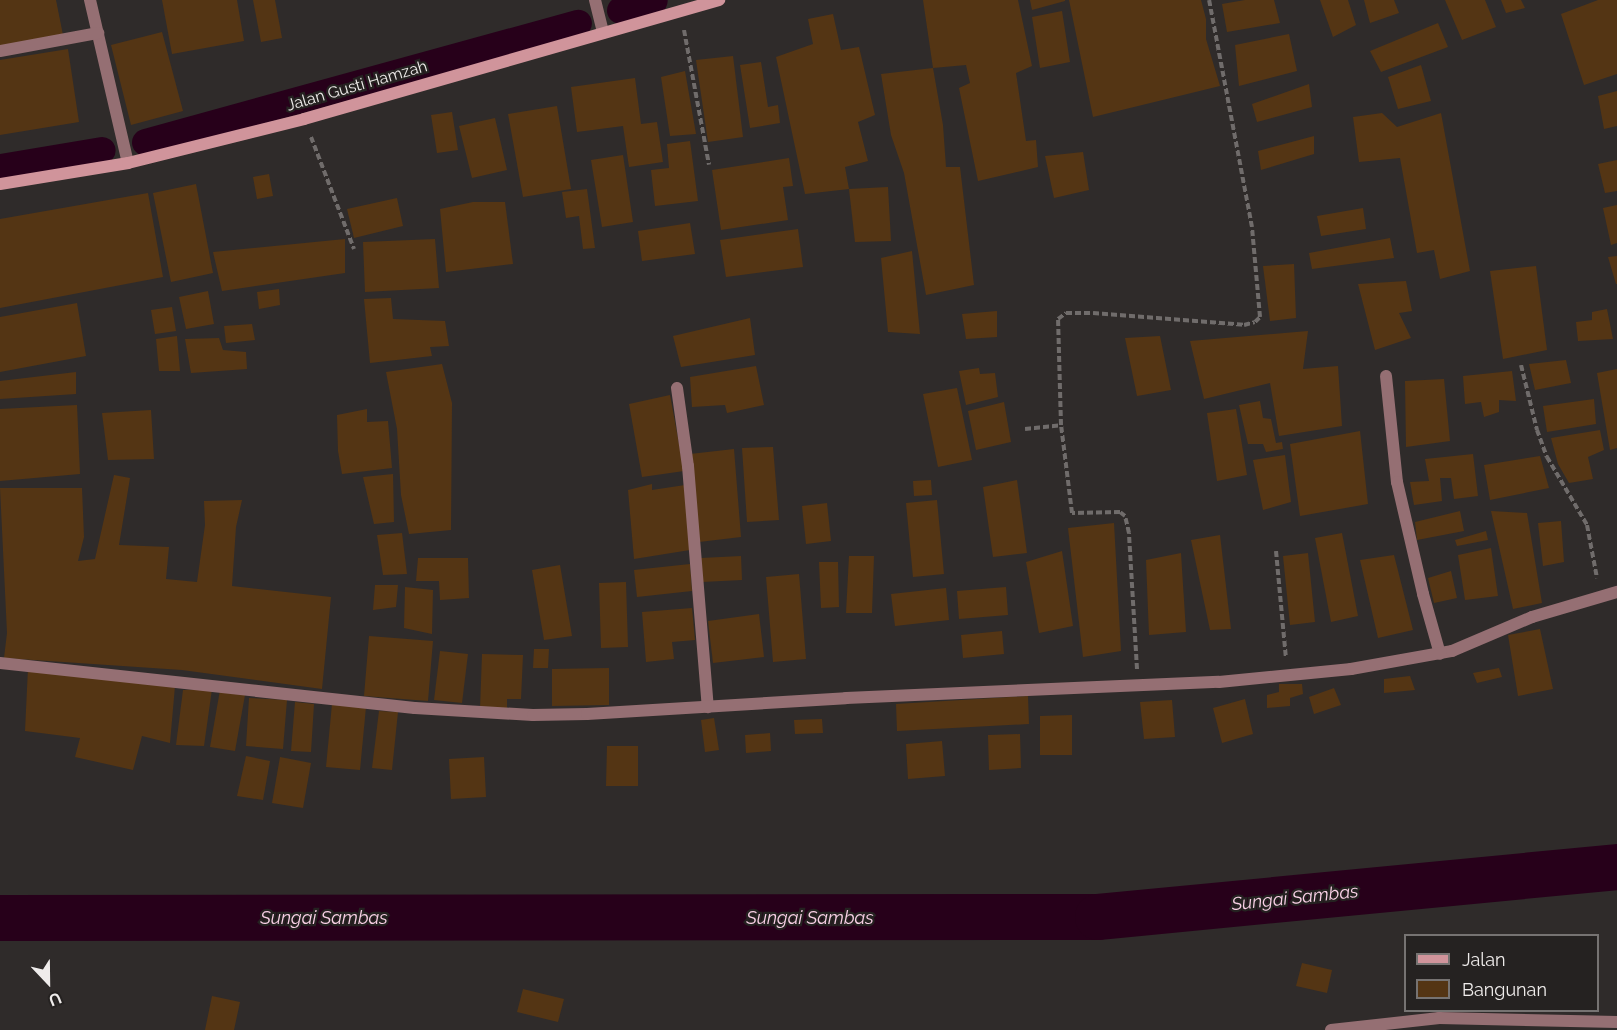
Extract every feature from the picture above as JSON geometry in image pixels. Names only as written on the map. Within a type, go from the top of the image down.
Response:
[{"type":"street","points":[[90,0],[128,163]]},
{"type":"street","points":[[595,0],[603,33]]},
{"type":"street","name":"Jalan Gusti Hamzah","points":[[0,184],[128,163],[304,119],[719,0]]},
{"type":"street","points":[[0,51],[98,33]]},
{"type":"street","points":[[1386,376],[1397,482],[1440,654]]},
{"type":"street","points":[[677,388],[688,466],[708,707]]},
{"type":"street","points":[[0,663],[464,711],[533,715],[587,714],[1288,676],[1440,654],[1511,625],[1617,592]]},
{"type":"street","points":[[1331,1030],[1439,1018],[1617,1022]]},
{"type":"path","points":[[1138,684],[1129,533],[1125,516],[1120,512],[1072,513],[1061,425],[1058,319],[1061,315],[1094,313],[1244,325],[1260,317],[1252,227],[1209,0]]},
{"type":"path","points":[[681,11],[709,165]]},
{"type":"path","points":[[304,119],[354,249]]},
{"type":"path","points":[[1521,366],[1537,430],[1547,457],[1587,525],[1600,597]]},
{"type":"path","points":[[1025,429],[1061,425]]},
{"type":"path","points":[[1276,551],[1288,676]]},
{"type":"building","points":[[0,0],[56,0],[63,35],[0,47]]},
{"type":"building","points":[[162,0],[237,0],[244,41],[172,54]]},
{"type":"building","points":[[253,0],[275,0],[282,38],[261,42]]},
{"type":"building","points":[[923,0],[1018,0],[1032,66],[1016,73],[1026,141],[1036,140],[1038,167],[978,181],[959,88],[970,83],[966,65],[933,68]]},
{"type":"building","points":[[1030,0],[1065,0],[1065,1],[1032,10]]},
{"type":"building","points":[[1069,0],[1201,0],[1206,19],[1206,39],[1220,86],[1093,117]]},
{"type":"building","points":[[1245,0],[1274,0],[1280,23],[1227,32],[1222,4]]},
{"type":"building","points":[[1320,0],[1348,0],[1356,25],[1333,37]]},
{"type":"building","points":[[1364,0],[1394,0],[1399,13],[1370,23]]},
{"type":"building","points":[[1445,0],[1485,0],[1496,27],[1462,40]]},
{"type":"building","points":[[1501,0],[1521,0],[1525,8],[1506,13]]},
{"type":"building","points":[[1598,0],[1617,0],[1617,74],[1584,85],[1561,14]]},
{"type":"building","points":[[1062,11],[1070,62],[1040,68],[1032,17]]},
{"type":"building","points":[[833,14],[841,50],[859,47],[875,115],[858,122],[868,161],[845,167],[849,189],[805,194],[776,57],[813,44],[808,19]]},
{"type":"building","points":[[1438,23],[1448,47],[1381,72],[1370,51]]},
{"type":"building","points":[[162,32],[183,111],[131,125],[111,45]]},
{"type":"building","points":[[1289,34],[1297,71],[1239,86],[1235,45]]},
{"type":"building","points":[[68,49],[79,122],[0,135],[0,60]]},
{"type":"building","points":[[733,56],[743,137],[708,142],[696,60]]},
{"type":"building","points":[[761,62],[768,107],[778,105],[780,123],[750,128],[740,65]]},
{"type":"building","points":[[1421,65],[1431,101],[1398,109],[1388,77]]},
{"type":"building","points":[[933,68],[943,125],[946,167],[960,167],[974,285],[926,295],[904,173],[891,135],[881,74]]},
{"type":"building","points":[[685,71],[696,134],[670,136],[661,77]]},
{"type":"building","points":[[635,78],[641,124],[657,122],[663,162],[629,167],[623,126],[577,132],[571,87]]},
{"type":"building","points":[[1309,84],[1312,107],[1257,122],[1252,104]]},
{"type":"building","points":[[1617,91],[1617,126],[1604,129],[1598,96]]},
{"type":"building","points":[[557,106],[571,189],[523,197],[508,114]]},
{"type":"building","points":[[452,112],[458,150],[437,153],[431,115]]},
{"type":"building","points":[[1382,113],[1397,127],[1441,113],[1470,271],[1440,279],[1434,250],[1417,253],[1400,158],[1359,162],[1353,117]]},
{"type":"building","points":[[495,118],[507,170],[472,178],[459,126]]},
{"type":"building","points":[[1314,136],[1314,154],[1261,170],[1258,151]]},
{"type":"building","points":[[690,141],[698,201],[655,206],[651,170],[669,168],[667,144]]},
{"type":"building","points":[[1083,152],[1089,190],[1054,198],[1045,156]]},
{"type":"building","points":[[623,155],[633,222],[602,227],[591,160]]},
{"type":"building","points":[[789,158],[793,186],[783,187],[788,220],[721,230],[712,170]]},
{"type":"building","points":[[1617,160],[1617,191],[1605,193],[1598,164]]},
{"type":"building","points":[[269,174],[273,196],[257,199],[253,177]]},
{"type":"building","points":[[196,184],[213,273],[171,282],[153,193]]},
{"type":"building","points":[[888,187],[891,241],[855,242],[849,189]]},
{"type":"building","points":[[587,189],[595,248],[583,249],[579,216],[566,218],[562,192]]},
{"type":"building","points":[[148,193],[163,277],[0,308],[0,219]]},
{"type":"building","points":[[397,198],[403,226],[354,238],[347,209]]},
{"type":"building","points":[[473,202],[505,202],[513,264],[446,272],[440,209]]},
{"type":"building","points":[[1617,205],[1617,243],[1611,245],[1603,208]]},
{"type":"building","points":[[1363,208],[1366,229],[1321,236],[1317,216]]},
{"type":"building","points":[[690,223],[695,254],[642,261],[638,231]]},
{"type":"building","points":[[798,229],[803,267],[726,277],[720,240]]},
{"type":"building","points":[[1390,238],[1394,258],[1312,269],[1309,253]]},
{"type":"building","points":[[345,239],[345,273],[222,291],[213,252]]},
{"type":"building","points":[[435,239],[439,288],[365,292],[363,242]]},
{"type":"building","points":[[912,251],[920,334],[888,332],[881,258]]},
{"type":"building","points":[[1617,256],[1617,284],[1616,284],[1608,257]]},
{"type":"building","points":[[1294,264],[1296,318],[1270,321],[1263,266]]},
{"type":"building","points":[[1536,266],[1547,350],[1503,359],[1490,271]]},
{"type":"building","points":[[1406,281],[1412,311],[1399,313],[1411,338],[1375,350],[1358,284]]},
{"type":"building","points":[[279,289],[280,305],[259,309],[257,292]]},
{"type":"building","points":[[208,291],[214,324],[186,329],[179,297]]},
{"type":"building","points":[[391,298],[393,319],[445,321],[449,346],[430,347],[432,356],[370,363],[364,299]]},
{"type":"building","points":[[77,303],[86,356],[0,372],[0,317]]},
{"type":"building","points":[[172,307],[176,331],[155,334],[151,310]]},
{"type":"building","points":[[1607,309],[1613,339],[1578,341],[1576,322],[1592,320],[1592,312]]},
{"type":"building","points":[[997,311],[997,337],[966,339],[962,314]]},
{"type":"building","points":[[750,318],[755,355],[681,367],[673,336]]},
{"type":"building","points":[[252,324],[255,340],[226,343],[224,326]]},
{"type":"building","points":[[1308,331],[1303,369],[1338,366],[1342,426],[1279,436],[1270,383],[1204,399],[1190,341]]},
{"type":"building","points":[[177,336],[180,371],[159,371],[156,339]]},
{"type":"building","points":[[1160,336],[1171,390],[1137,396],[1125,338]]},
{"type":"building","points":[[219,338],[223,350],[246,352],[247,369],[191,373],[185,339]]},
{"type":"building","points":[[1566,360],[1571,383],[1535,390],[1529,364]]},
{"type":"building","points":[[442,364],[452,403],[451,530],[409,534],[401,495],[397,429],[386,372]]},
{"type":"building","points":[[756,366],[764,405],[727,413],[725,405],[692,407],[690,377]]},
{"type":"building","points":[[979,368],[980,374],[995,373],[998,397],[966,405],[959,371]]},
{"type":"building","points":[[1617,369],[1617,448],[1610,450],[1597,373]]},
{"type":"building","points":[[1512,371],[1516,401],[1499,400],[1499,412],[1484,417],[1481,402],[1465,404],[1463,376]]},
{"type":"building","points":[[76,372],[76,394],[0,399],[0,381]]},
{"type":"building","points":[[1444,379],[1450,441],[1406,447],[1405,381]]},
{"type":"building","points":[[957,388],[972,460],[938,467],[923,394]]},
{"type":"building","points":[[670,395],[684,471],[642,477],[629,404]]},
{"type":"building","points":[[1594,399],[1596,424],[1547,432],[1543,406]]},
{"type":"building","points":[[1260,401],[1263,418],[1271,419],[1276,443],[1282,442],[1283,449],[1266,452],[1263,444],[1248,444],[1239,405]]},
{"type":"building","points":[[1004,402],[1011,442],[976,450],[968,411]]},
{"type":"building","points":[[77,405],[80,474],[0,481],[0,409]]},
{"type":"building","points":[[367,409],[367,422],[388,421],[392,468],[342,474],[338,451],[337,415]]},
{"type":"building","points":[[1236,409],[1247,475],[1217,481],[1207,413]]},
{"type":"building","points":[[151,410],[154,459],[108,460],[102,413]]},
{"type":"building","points":[[1600,430],[1604,450],[1588,457],[1593,479],[1569,483],[1558,464],[1551,438]]},
{"type":"building","points":[[1360,431],[1368,504],[1300,516],[1290,444]]},
{"type":"building","points":[[773,447],[779,520],[747,522],[742,448]]},
{"type":"building","points":[[734,449],[741,537],[699,542],[690,454]]},
{"type":"building","points":[[1473,454],[1478,496],[1454,499],[1451,478],[1440,478],[1442,501],[1414,505],[1410,482],[1429,481],[1425,459]]},
{"type":"building","points":[[1285,455],[1291,502],[1263,510],[1253,460]]},
{"type":"building","points":[[1540,456],[1549,488],[1490,500],[1484,465]]},
{"type":"building","points":[[393,474],[394,522],[374,524],[363,477]]},
{"type":"building","points":[[114,475],[130,478],[119,545],[169,547],[166,579],[197,582],[205,525],[204,501],[242,500],[236,527],[232,586],[331,597],[322,689],[182,670],[4,658],[7,633],[0,488],[82,488],[84,537],[78,561],[95,559]]},
{"type":"building","points":[[931,480],[932,495],[914,496],[913,481]]},
{"type":"building","points":[[1017,480],[1027,553],[993,557],[983,487]]},
{"type":"building","points":[[652,484],[652,490],[685,485],[690,550],[634,559],[628,490]]},
{"type":"building","points":[[937,500],[944,574],[913,577],[906,503]]},
{"type":"building","points":[[827,503],[831,541],[806,544],[802,506]]},
{"type":"building","points":[[1460,511],[1464,531],[1417,540],[1415,522]]},
{"type":"building","points":[[1491,511],[1527,513],[1542,603],[1513,609]]},
{"type":"building","points":[[1561,521],[1564,562],[1543,566],[1538,523]]},
{"type":"building","points":[[1114,523],[1121,651],[1083,657],[1068,528]]},
{"type":"building","points":[[1486,531],[1488,540],[1457,546],[1455,540]]},
{"type":"building","points":[[402,533],[407,574],[383,575],[377,535]]},
{"type":"building","points":[[1342,533],[1358,616],[1331,622],[1315,538]]},
{"type":"building","points":[[1220,535],[1231,629],[1210,630],[1191,540]]},
{"type":"building","points":[[1491,548],[1498,596],[1465,600],[1458,555]]},
{"type":"building","points":[[1062,551],[1073,626],[1039,633],[1026,562]]},
{"type":"building","points":[[1181,553],[1186,632],[1149,635],[1146,560]]},
{"type":"building","points":[[1308,553],[1315,622],[1290,625],[1283,556]]},
{"type":"building","points":[[1394,555],[1413,630],[1378,638],[1360,560]]},
{"type":"building","points":[[741,556],[742,580],[702,582],[701,558]]},
{"type":"building","points":[[849,556],[874,556],[872,613],[846,613]]},
{"type":"building","points":[[418,558],[468,558],[469,598],[440,600],[439,581],[416,581]]},
{"type":"building","points":[[819,562],[838,562],[839,607],[821,608]]},
{"type":"building","points":[[690,564],[692,591],[637,597],[634,570]]},
{"type":"building","points":[[560,565],[572,636],[544,640],[532,570]]},
{"type":"building","points":[[1451,571],[1457,598],[1434,603],[1428,578]]},
{"type":"building","points":[[799,574],[806,659],[773,662],[766,577]]},
{"type":"building","points":[[626,582],[628,647],[601,648],[599,583]]},
{"type":"building","points":[[375,585],[398,585],[396,607],[373,610]]},
{"type":"building","points":[[405,587],[433,590],[432,634],[404,628]]},
{"type":"building","points":[[1006,587],[1008,615],[959,619],[957,591]]},
{"type":"building","points":[[946,588],[949,620],[895,626],[891,594]]},
{"type":"building","points":[[692,608],[695,640],[672,642],[674,659],[646,662],[642,612]]},
{"type":"building","points":[[759,614],[764,657],[713,663],[708,621]]},
{"type":"building","points":[[1540,629],[1553,689],[1518,696],[1508,635]]},
{"type":"building","points":[[1002,631],[1004,654],[963,658],[961,635]]},
{"type":"building","points":[[369,636],[433,641],[428,701],[364,696]]},
{"type":"building","points":[[534,649],[549,649],[548,668],[533,668]]},
{"type":"building","points":[[440,651],[468,654],[462,703],[434,700]]},
{"type":"building","points":[[482,654],[523,655],[521,699],[507,699],[507,710],[480,709]]},
{"type":"building","points":[[28,668],[175,686],[170,743],[142,736],[133,770],[75,757],[80,738],[25,731]]},
{"type":"building","points":[[609,668],[609,705],[552,706],[552,669]]},
{"type":"building","points":[[1499,668],[1502,677],[1477,683],[1473,673]]},
{"type":"building","points":[[1410,676],[1415,690],[1384,693],[1384,679]]},
{"type":"building","points":[[1279,684],[1302,684],[1303,694],[1290,698],[1290,706],[1267,708],[1267,695],[1279,692]]},
{"type":"building","points":[[1334,688],[1341,705],[1314,714],[1309,697]]},
{"type":"building","points":[[212,689],[204,746],[176,745],[183,690]]},
{"type":"building","points":[[220,690],[245,695],[235,751],[210,747]]},
{"type":"building","points":[[1028,696],[1029,724],[897,731],[896,704]]},
{"type":"building","points":[[249,698],[287,700],[283,749],[246,746]]},
{"type":"building","points":[[1245,699],[1253,734],[1222,743],[1213,708]]},
{"type":"building","points":[[1172,700],[1175,737],[1144,739],[1140,702]]},
{"type":"building","points":[[295,702],[314,704],[311,752],[291,751]]},
{"type":"building","points":[[332,704],[366,707],[360,770],[326,767]]},
{"type":"building","points":[[379,711],[398,712],[392,770],[372,768]]},
{"type":"building","points":[[1072,715],[1072,755],[1040,755],[1040,716]]},
{"type":"building","points":[[714,718],[719,750],[705,752],[701,720]]},
{"type":"building","points":[[822,719],[823,733],[795,734],[794,720]]},
{"type":"building","points":[[770,733],[771,751],[746,753],[745,735]]},
{"type":"building","points":[[1020,734],[1021,768],[989,770],[988,735]]},
{"type":"building","points":[[942,741],[945,776],[908,779],[906,744]]},
{"type":"building","points":[[607,746],[638,746],[638,786],[606,786]]},
{"type":"building","points":[[246,756],[270,761],[263,800],[237,796]]},
{"type":"building","points":[[280,757],[311,763],[303,808],[272,803]]},
{"type":"building","points":[[484,757],[486,797],[451,799],[449,759]]},
{"type":"building","points":[[1302,963],[1332,970],[1327,993],[1296,986]]},
{"type":"building","points":[[523,989],[564,999],[558,1022],[517,1012]]},
{"type":"building","points":[[212,996],[240,1002],[234,1030],[205,1030]]},
{"type":"waterway","points":[[620,10],[654,0]]},
{"type":"waterway","points":[[145,142],[578,23]]},
{"type":"waterway","points":[[0,167],[102,150]]},
{"type":"waterway","name":"Sungai Sambas","points":[[0,918],[1098,917],[1617,867]]}]
